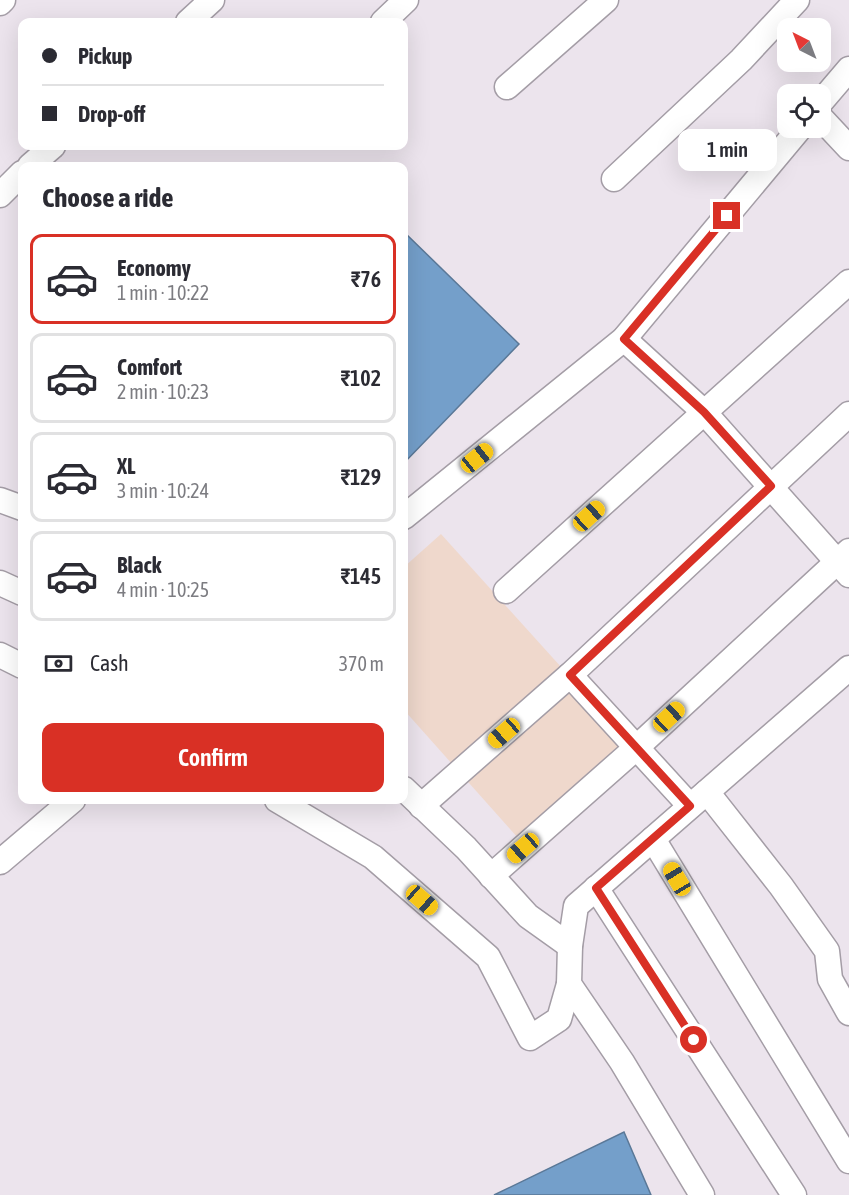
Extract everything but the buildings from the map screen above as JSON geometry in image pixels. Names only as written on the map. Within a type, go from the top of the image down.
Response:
[{"type":"street","points":[[192,18],[212,0]]},
{"type":"street","points":[[387,18],[406,0]]},
{"type":"street","points":[[507,87],[606,0]]},
{"type":"street","points":[[614,179],[741,60],[797,0]]},
{"type":"street","points":[[831,90],[849,69]]},
{"type":"street","points":[[831,129],[849,148]]},
{"type":"street","points":[[408,514],[624,339],[792,138]]},
{"type":"street","points":[[35,162],[48,150]]},
{"type":"street","points":[[0,195],[18,177]]},
{"type":"street","points":[[506,591],[849,282]]},
{"type":"street","points":[[491,876],[845,563],[704,412],[624,339]]},
{"type":"street","points":[[422,806],[570,675],[849,414]]},
{"type":"street","points":[[0,500],[18,507]]},
{"type":"street","points":[[0,583],[18,591]]},
{"type":"street","points":[[0,655],[18,664]]},
{"type":"street","points":[[284,804],[373,857],[488,957],[530,1038],[559,1019],[569,984],[570,946],[576,906],[849,668]]},
{"type":"street","points":[[570,675],[636,748],[699,799],[781,886],[827,951],[830,979],[849,1013]]},
{"type":"street","points":[[408,793],[466,848],[528,916],[570,946]]},
{"type":"street","points":[[0,862],[68,804]]},
{"type":"street","points":[[653,839],[849,1161]]},
{"type":"street","points":[[596,888],[794,1195]]},
{"type":"street","points":[[569,984],[622,1062],[702,1195]]},
{"type":"shaded area","points":[[441,534],[627,740],[518,838],[408,714],[408,563]]},
{"type":"water","points":[[408,236],[519,344],[408,459]]},
{"type":"water","points":[[624,1132],[651,1195],[494,1195]]},
{"type":"route","points":[[694,1040],[596,888],[690,806],[570,675],[771,486],[704,412],[624,339],[727,216]]}]
